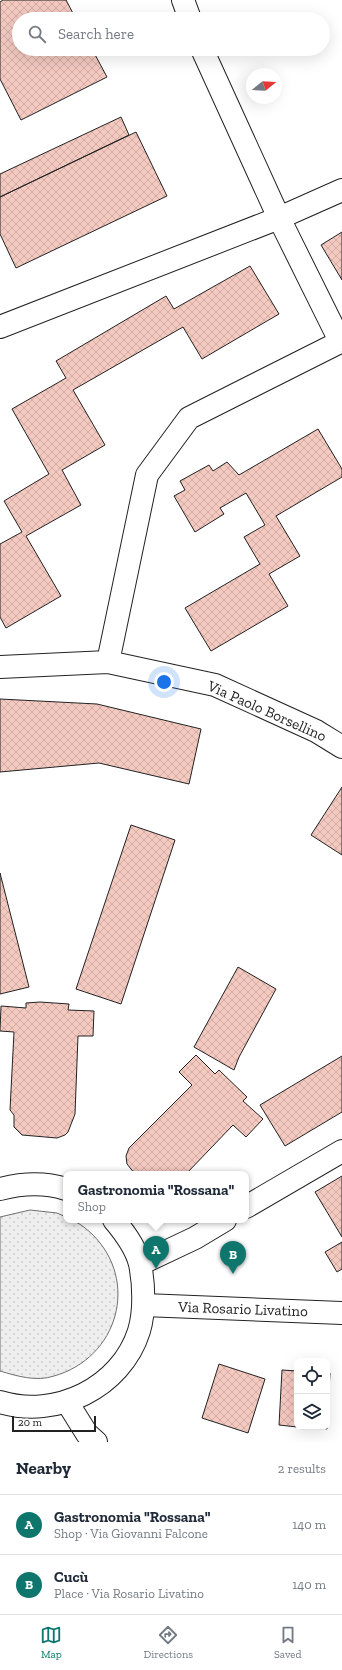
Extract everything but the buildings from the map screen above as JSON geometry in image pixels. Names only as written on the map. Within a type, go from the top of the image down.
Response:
[{"type":"street","points":[[183,0],[187,12]]},
{"type":"street","points":[[108,662],[147,475],[189,418],[341,341],[279,218],[205,56]]},
{"type":"street","points":[[0,327],[279,218],[342,190]]},
{"type":"street","name":"Via Paolo Borsellino","points":[[0,667],[108,662],[215,685],[316,730],[342,747]]},
{"type":"street","points":[[249,1206],[342,1151]]},
{"type":"street","points":[[0,1189],[20,1184],[51,1185],[63,1188]]},
{"type":"street","points":[[0,1402],[14,1406],[41,1407],[67,1402],[91,1391],[112,1375],[124,1360],[139,1331],[144,1305],[140,1264],[127,1235],[117,1223]]},
{"type":"street","points":[[140,1264],[195,1238],[220,1223]]},
{"type":"street","name":"Via Rosario Livatino","points":[[144,1305],[342,1313]]},
{"type":"street","points":[[67,1402],[87,1434],[96,1442]]},
{"type":"shaded area","points":[[30,1210],[57,1213],[63,1216],[63,1223],[80,1224],[92,1234],[107,1253],[115,1273],[118,1295],[115,1316],[107,1336],[94,1353],[76,1367],[47,1378],[27,1378],[0,1371],[0,1217]]},
{"type":"place","name":"Gastronomia \"Rossana\"","points":[[156,1269]]},
{"type":"place","name":"Cucù","points":[[233,1274]]}]
